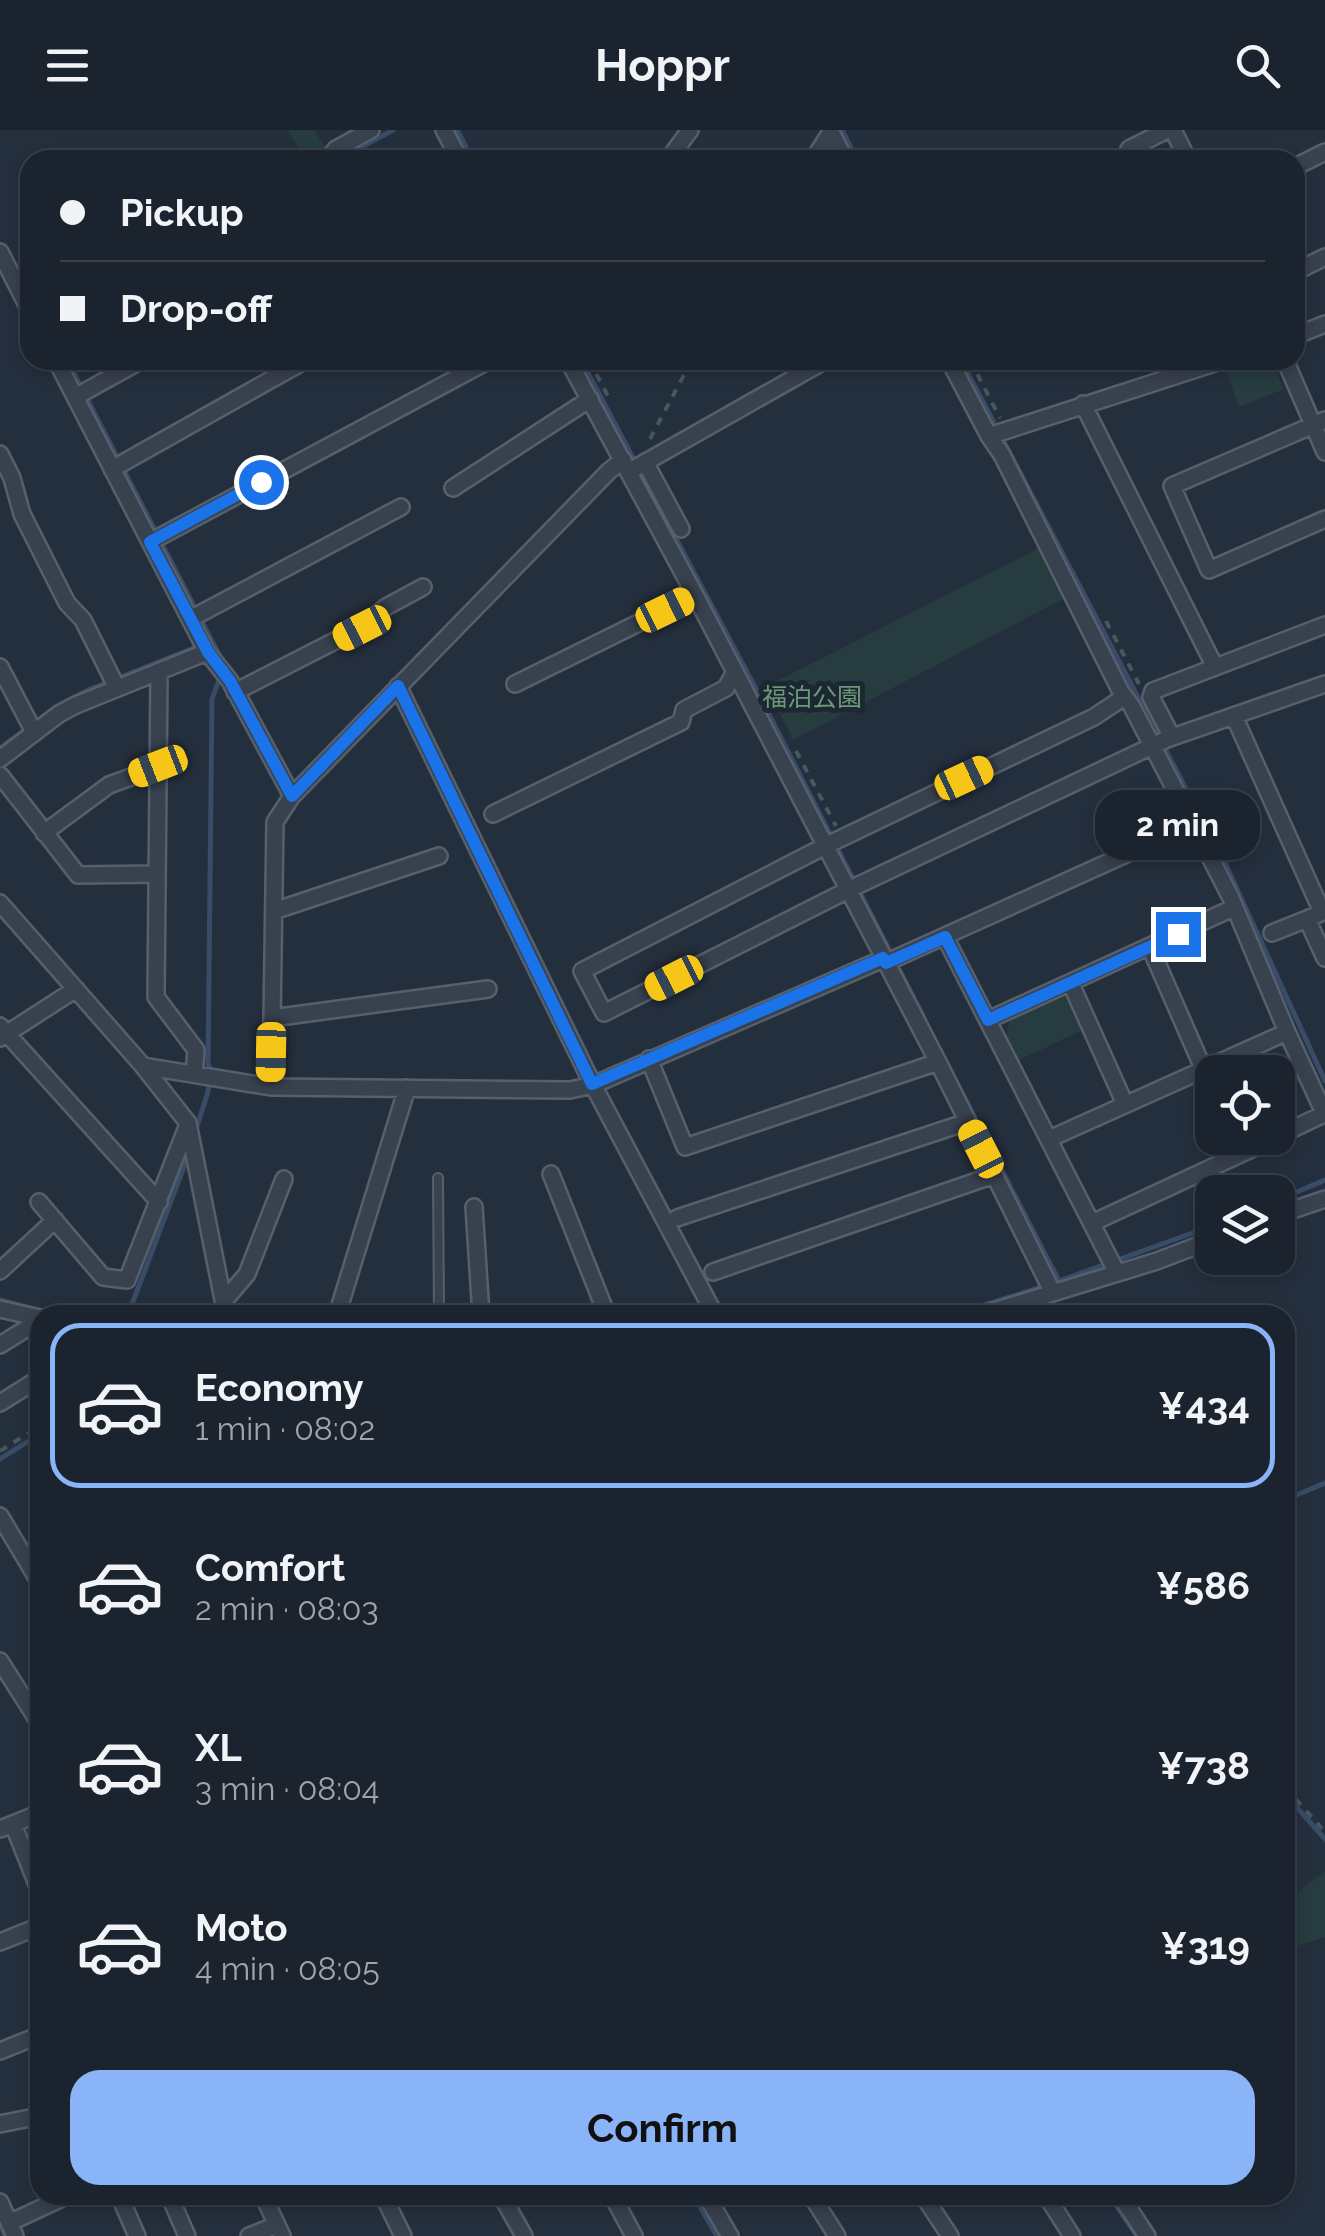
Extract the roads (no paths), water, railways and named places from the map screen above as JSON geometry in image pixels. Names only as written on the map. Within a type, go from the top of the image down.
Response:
[{"type":"street","points":[[335,150],[371,130]]},
{"type":"street","points":[[1129,149],[1170,130]]},
{"type":"street","points":[[0,252],[8,286]]},
{"type":"street","points":[[63,370],[118,466],[195,616],[208,652],[235,692],[292,796]]},
{"type":"street","points":[[80,394],[124,370]]},
{"type":"street","points":[[118,466],[288,370]]},
{"type":"street","points":[[155,539],[471,370]]},
{"type":"street","points":[[574,370],[680,529]]},
{"type":"street","points":[[271,1087],[275,822],[292,796],[608,470],[635,465],[808,370]]},
{"type":"street","points":[[956,370],[998,432],[1002,455],[1124,697],[1162,742]]},
{"type":"street","points":[[998,432],[1192,370]]},
{"type":"street","points":[[1290,370],[1319,422],[1325,452]]},
{"type":"street","points":[[453,488],[590,399]]},
{"type":"street","points":[[1083,404],[1215,667]]},
{"type":"street","points":[[1319,422],[1172,486],[1209,570],[1325,519]]},
{"type":"street","points":[[0,454],[12,478],[22,514],[67,603],[84,620],[115,682]]},
{"type":"street","points":[[635,465],[695,595],[854,887],[1051,1287]]},
{"type":"street","points":[[195,616],[402,507]]},
{"type":"street","points":[[235,692],[362,628],[386,607],[423,586]]},
{"type":"street","points":[[515,684],[695,595]]},
{"type":"street","points":[[1295,1128],[1325,1115],[1230,896],[1193,824],[1162,742],[1151,697],[1153,691],[1325,626]]},
{"type":"street","points":[[0,759],[31,727],[115,682],[159,672],[208,652]]},
{"type":"street","points":[[0,667],[31,727]]},
{"type":"street","points":[[159,672],[156,997],[196,1050],[205,1076]]},
{"type":"street","points":[[493,814],[681,722],[684,710],[726,688],[735,672]]},
{"type":"street","points":[[398,686],[592,1084],[710,1305]]},
{"type":"street","points":[[1124,697],[1094,717],[831,843],[582,971],[604,1013],[854,887],[1162,742],[1324,687]]},
{"type":"street","points":[[1234,716],[1318,914],[1325,958]]},
{"type":"street","points":[[44,832],[109,785],[158,766]]},
{"type":"street","points":[[0,775],[78,875],[157,874]]},
{"type":"street","points":[[143,1066],[271,1087],[570,1090],[945,937],[1193,824]]},
{"type":"street","points":[[274,911],[439,856]]},
{"type":"street","points":[[0,903],[188,1123],[224,1305]]},
{"type":"street","points":[[988,1020],[1233,908]]},
{"type":"street","points":[[1272,933],[1318,914]]},
{"type":"street","points":[[945,937],[1114,1266]]},
{"type":"street","points":[[1150,947],[1198,1055]]},
{"type":"street","points":[[1071,984],[1125,1104]]},
{"type":"street","points":[[272,1018],[488,989]]},
{"type":"street","points":[[76,990],[2,1032],[160,1202]]},
{"type":"street","points":[[1234,1055],[1287,1032]]},
{"type":"street","points":[[649,1059],[685,1147],[938,1062]]},
{"type":"street","points":[[1049,1139],[1195,1072]]},
{"type":"street","points":[[340,1305],[407,1088]]},
{"type":"street","points":[[677,1218],[967,1122]]},
{"type":"street","points":[[39,1202],[103,1277],[128,1280],[188,1123]]},
{"type":"street","points":[[1092,1223],[1237,1155]]},
{"type":"street","points":[[551,1174],[604,1305]]},
{"type":"street","points":[[712,1272],[994,1175]]},
{"type":"street","points":[[227,1305],[247,1274],[284,1180]]},
{"type":"street","points":[[1295,1209],[1325,1198]]},
{"type":"street","points":[[474,1207],[481,1305]]},
{"type":"street","points":[[0,1271],[54,1220]]},
{"type":"street","points":[[1006,1305],[1114,1266],[1157,1261],[1195,1246]]},
{"type":"street","points":[[0,1309],[30,1316]]},
{"type":"street","points":[[0,1345],[30,1326]]},
{"type":"street","points":[[0,1403],[30,1384]]},
{"type":"street","points":[[0,1516],[30,1552]]},
{"type":"street","points":[[0,1661],[30,1708]]},
{"type":"street","points":[[7,1826],[30,1872]]},
{"type":"street","points":[[0,1942],[30,1930]]},
{"type":"street","points":[[0,2050],[30,2038]]},
{"type":"street","points":[[0,2124],[30,2118]]},
{"type":"street","points":[[0,2202],[12,2229],[52,2205]]},
{"type":"street","points":[[123,2205],[137,2236]]},
{"type":"street","points":[[174,2205],[188,2236]]},
{"type":"street","points":[[249,2236],[279,2230],[268,2205]]},
{"type":"street","points":[[388,2205],[404,2236]]},
{"type":"street","points":[[507,2205],[524,2236]]},
{"type":"street","points":[[617,2205],[634,2236]]},
{"type":"street","points":[[712,2205],[730,2236]]},
{"type":"street","points":[[817,2205],[837,2236]]},
{"type":"street","points":[[929,2205],[950,2236]]},
{"type":"street","points":[[1052,2205],[1072,2236]]},
{"type":"street","points":[[1127,2205],[1147,2236]]},
{"type":"lane","points":[[438,1178],[438,1305]]},
{"type":"waterway","points":[[356,150],[393,130]]},
{"type":"waterway","points":[[457,130],[468,150]]},
{"type":"waterway","points":[[842,130],[852,150]]},
{"type":"waterway","points":[[72,370],[224,664]]},
{"type":"waterway","points":[[586,370],[755,687],[924,1018]]},
{"type":"waterway","points":[[966,370],[1226,865],[1325,1081]]},
{"type":"waterway","points":[[0,748],[57,706],[88,690],[196,647]]},
{"type":"waterway","points":[[197,1126],[211,1069],[208,1065],[212,699],[220,677]]},
{"type":"waterway","points":[[956,1081],[1059,1281],[1195,1232]]},
{"type":"waterway","points":[[132,1305],[188,1156]]},
{"type":"waterway","points":[[1295,1193],[1325,1180]]},
{"type":"waterway","points":[[984,1305],[1045,1286]]},
{"type":"waterway","points":[[0,1300],[30,1308]]},
{"type":"waterway","points":[[0,1459],[30,1440]]},
{"type":"waterway","points":[[1295,1496],[1325,1483]]},
{"type":"waterway","points":[[1295,1805],[1325,1839]]},
{"type":"waterway","points":[[699,2205],[717,2236]]},
{"type":"waterway","points":[[1116,2205],[1137,2236]]},
{"type":"waterway","points":[[0,2225],[5,2236]]},
{"type":"park label","name":"福泊公園","points":[[812,697]]}]
